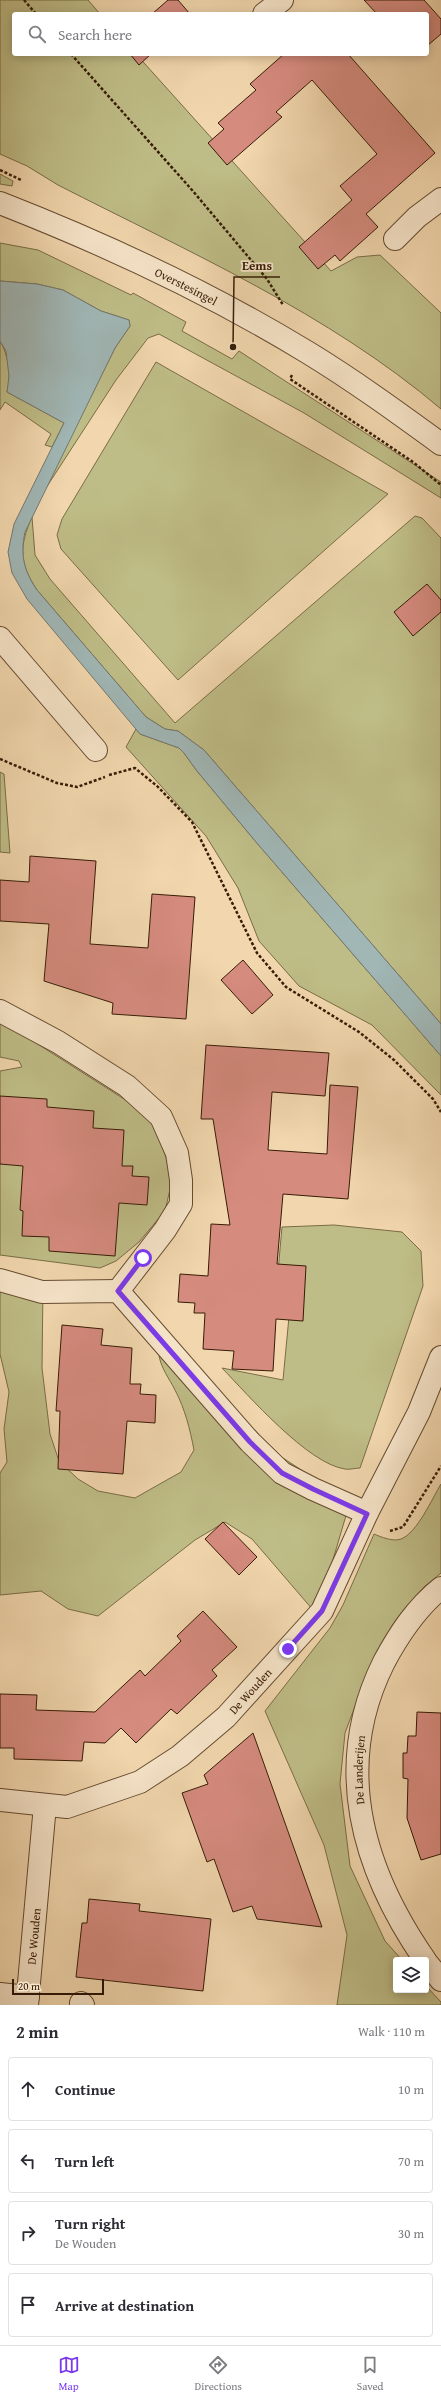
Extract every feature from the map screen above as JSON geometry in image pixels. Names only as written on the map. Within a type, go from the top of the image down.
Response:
[{"type":"street","points":[[267,12],[282,0]]},
{"type":"street","points":[[395,239],[417,217],[441,199]]},
{"type":"street","name":"Overstesingel","points":[[0,203],[58,226],[220,302],[308,352],[441,444]]},
{"type":"street","points":[[0,638],[96,750]]},
{"type":"street","points":[[0,1011],[58,1042],[127,1086],[161,1117],[178,1153],[181,1180],[181,1204],[165,1230],[118,1291]]},
{"type":"street","points":[[0,1280],[42,1292],[118,1291],[250,1442],[282,1473],[367,1514]]},
{"type":"street","name":"De Wouden","points":[[0,1800],[67,1807],[140,1782],[180,1756],[226,1717],[322,1611],[367,1514],[419,1412],[441,1357]]},
{"type":"street","name":"De Landerijen","points":[[422,1957],[404,1930],[382,1886],[369,1853],[358,1806],[357,1769],[361,1724],[375,1680],[396,1638],[427,1600],[441,1588]]},
{"type":"street","name":"De Wouden","points":[[28,2001],[44,1805]]},
{"type":"street","name":"De Landerijen","points":[[429,1966],[441,1980]]},
{"type":"street","points":[[0,1994],[28,2001]]},
{"type":"path","points":[[24,0],[34,12]]},
{"type":"path","points":[[74,56],[192,190],[267,279],[284,306]]},
{"type":"path","points":[[308,352],[290,379],[413,462],[441,485]]},
{"type":"path","points":[[0,759],[57,783],[77,787],[134,768],[158,786],[192,822],[257,953],[286,987],[359,1032],[394,1060],[433,1099],[441,1112]]},
{"type":"path","points":[[367,1514],[390,1531],[403,1527],[441,1466]]},
{"type":"shaded area","points":[[0,0],[88,0],[98,12],[12,12],[12,56],[138,56],[331,271],[357,257],[380,255],[441,313],[441,409],[352,343],[305,314],[207,260],[58,185],[27,166],[0,154]]},
{"type":"shaded area","points":[[0,174],[13,181],[12,186],[0,184]]},
{"type":"shaded area","points":[[0,243],[38,250],[131,295],[133,293],[186,322],[182,331],[232,359],[239,351],[441,482],[441,498],[304,413],[159,334],[148,338],[116,380],[44,491],[115,348],[130,326],[129,320],[101,311],[63,290],[37,284],[0,281]]},
{"type":"shaded area","points":[[0,341],[5,352],[9,372],[7,392],[64,423],[52,447],[45,445],[51,434],[5,402],[0,410]]},
{"type":"shaded area","points":[[156,362],[388,494],[178,680],[61,549],[57,535],[62,519]]},
{"type":"shaded area","points":[[415,516],[422,518],[441,538],[441,1024],[204,750],[178,731],[165,729],[146,717],[37,590],[27,571],[23,554],[25,537],[32,517],[35,555],[50,579],[175,723]]},
{"type":"shaded area","points":[[136,729],[140,734],[179,748],[184,753],[197,771],[256,842],[441,1056],[441,1095],[372,1025],[299,986],[259,941],[238,888],[206,836],[126,747]]},
{"type":"shaded area","points":[[0,772],[4,774],[10,853],[0,852]]},
{"type":"shaded area","points":[[0,1020],[135,1106],[155,1127],[167,1160],[171,1185],[165,1211],[139,1242],[116,1261],[100,1268],[0,1255],[0,1071],[22,1067],[19,1061],[0,1057]]},
{"type":"shaded area","points":[[334,1225],[402,1232],[421,1251],[423,1286],[360,1468],[348,1469],[330,1464],[314,1455],[297,1442],[279,1427],[222,1368],[283,1380],[292,1285],[277,1283],[282,1227]]},
{"type":"shaded area","points":[[0,1278],[43,1285],[42,1368],[50,1434],[59,1461],[78,1479],[98,1491],[135,1498],[181,1472],[194,1450],[182,1404],[164,1370],[159,1356],[174,1344],[249,1425],[283,1458],[350,1502],[332,1563],[313,1610],[252,1539],[225,1522],[195,1540],[98,1616],[68,1609],[41,1591],[0,1595],[0,1473],[7,1462],[4,1429],[9,1392],[0,1354]]},
{"type":"shaded area","points":[[441,1484],[441,1573],[424,1587],[396,1620],[370,1666],[345,1733],[340,1784],[350,1866],[385,1941],[399,1957],[393,1957],[393,1993],[429,1993],[429,1989],[441,2002],[441,2005],[337,2005],[347,1935],[324,1845],[265,1711],[330,1628],[343,1605],[374,1534],[394,1540],[407,1536],[413,1530]]},
{"type":"water","points":[[0,281],[37,284],[63,290],[101,311],[129,320],[130,326],[115,348],[25,532],[23,555],[29,576],[37,590],[146,717],[165,729],[178,731],[204,750],[441,1024],[441,1056],[256,842],[197,771],[184,753],[179,748],[140,734],[27,599],[12,573],[8,552],[14,524],[64,423],[7,392],[9,376],[6,351],[0,341]]},
{"type":"building","points":[[168,0],[178,0],[188,12],[154,12]]},
{"type":"building","points":[[364,0],[424,0],[441,19],[441,34],[429,44],[429,12],[375,12]]},
{"type":"building","points":[[132,56],[149,56],[139,65]]},
{"type":"building","points":[[282,56],[350,56],[435,153],[366,214],[378,227],[340,261],[335,255],[318,269],[299,247],[352,200],[340,186],[377,154],[312,80],[276,112],[282,117],[227,165],[208,143],[224,129],[218,123],[256,90],[250,84]]},
{"type":"building","points":[[427,584],[441,600],[441,612],[413,636],[394,612]]},
{"type":"building","points":[[30,856],[96,861],[90,944],[148,948],[152,894],[195,897],[186,1019],[112,1014],[113,1003],[44,981],[49,924],[0,921],[0,880],[29,882]]},
{"type":"building","points":[[243,960],[273,995],[252,1014],[221,980]]},
{"type":"building","points":[[206,1045],[329,1053],[325,1096],[272,1092],[268,1150],[327,1154],[330,1085],[358,1087],[348,1199],[283,1194],[277,1264],[306,1266],[303,1321],[276,1319],[273,1371],[232,1369],[234,1351],[203,1349],[205,1313],[194,1313],[195,1303],[178,1302],[180,1274],[208,1276],[211,1224],[230,1225],[213,1119],[201,1119]]},
{"type":"building","points":[[0,1096],[47,1099],[47,1107],[94,1111],[93,1128],[124,1130],[122,1166],[133,1166],[132,1176],[149,1177],[147,1205],[119,1203],[115,1256],[49,1251],[49,1237],[22,1236],[23,1211],[20,1210],[23,1166],[0,1164]]},
{"type":"building","points":[[62,1325],[103,1329],[101,1345],[132,1348],[130,1384],[141,1384],[140,1394],[156,1395],[155,1423],[127,1421],[123,1474],[58,1469],[60,1411],[56,1411]]},
{"type":"building","points":[[223,1522],[257,1557],[239,1575],[205,1539]]},
{"type":"building","points":[[203,1611],[237,1647],[212,1670],[217,1676],[177,1714],[171,1709],[136,1743],[121,1728],[105,1743],[84,1742],[82,1761],[14,1759],[14,1748],[0,1748],[0,1694],[37,1695],[36,1710],[95,1712],[140,1670],[145,1676],[181,1641],[177,1636]]},
{"type":"building","points":[[417,1712],[441,1713],[441,1854],[421,1860],[407,1818],[408,1779],[403,1778],[403,1753],[407,1753],[408,1736],[416,1736]]},
{"type":"building","points":[[253,1733],[322,1927],[257,1919],[252,1906],[233,1912],[214,1859],[207,1862],[182,1793],[208,1784],[204,1775]]},
{"type":"building","points":[[89,1899],[140,1904],[139,1911],[211,1919],[203,1991],[76,1977],[82,1923],[87,1923]]},
{"type":"place","name":"Eems","points":[[233,347]]},
{"type":"route","points":[[143,1258],[118,1291],[250,1442],[282,1473],[367,1514],[333,1591],[322,1611],[288,1649]]}]
